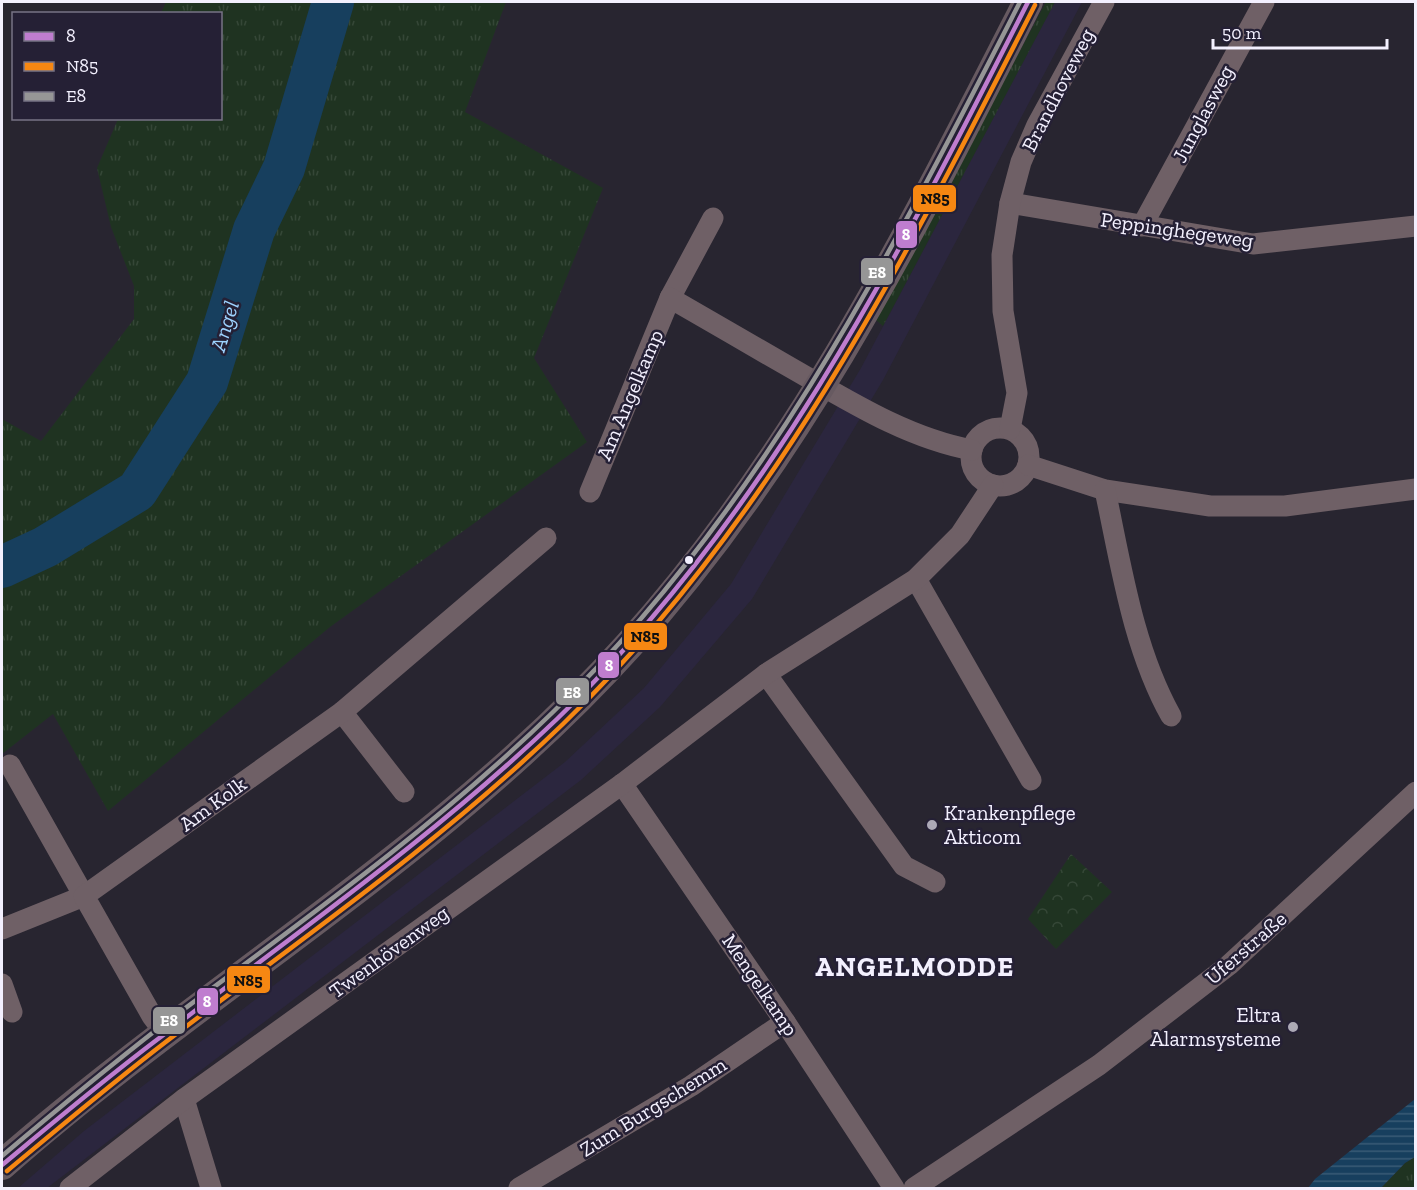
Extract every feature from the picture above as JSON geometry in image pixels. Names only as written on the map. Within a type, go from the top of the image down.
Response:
[{"type":"street","points":[[2,1165],[53,1121],[165,1033],[348,898],[501,770],[627,647],[684,581],[783,449],[911,230],[1028,2]]},
{"type":"street","name":"Brandhoveweg","points":[[1010,429],[1017,393],[1003,311],[1002,255],[1010,203],[1021,162],[1037,125],[1104,2]]},
{"type":"street","name":"Junglasweg","points":[[1142,226],[1264,2]]},
{"type":"street","name":"Peppinghegeweg","points":[[1010,203],[1252,244],[1416,226]]},
{"type":"street","name":"Am Angelkamp","points":[[590,492],[670,298],[713,218]]},
{"type":"street","points":[[670,298],[886,420],[956,447],[972,450]]},
{"type":"street","points":[[992,428],[1010,429],[1018,433],[1028,448],[1028,465],[1018,480],[1002,486],[993,485],[979,477],[974,470],[972,450],[984,432],[992,428]]},
{"type":"street","points":[[1028,465],[1105,490],[1210,506],[1285,506],[1416,489]]},
{"type":"street","name":"Twenhövenweg","points":[[70,1188],[184,1099],[622,784],[766,674],[916,579],[960,535],[993,485]]},
{"type":"street","points":[[1105,490],[1129,601],[1155,689],[1171,716]]},
{"type":"street","name":"Am Kolk","points":[[2,929],[84,896],[342,712],[546,538]]},
{"type":"street","points":[[916,579],[1031,780]]},
{"type":"street","points":[[766,674],[904,866],[935,882]]},
{"type":"street","points":[[342,712],[404,792]]},
{"type":"street","points":[[10,765],[152,1016],[165,1033]]},
{"type":"street","name":"Mengelkamp","points":[[622,784],[785,1022],[894,1188]]},
{"type":"street","name":"Uferstraße","points":[[914,1188],[1099,1065],[1229,965],[1416,792]]},
{"type":"street","points":[[2,984],[12,1012]]},
{"type":"street","name":"Zum Burgschemm","points":[[519,1188],[691,1086],[785,1022]]},
{"type":"street","points":[[184,1099],[211,1188]]},
{"type":"shaded area","points":[[1055,2],[1082,2],[883,380],[752,599],[660,707],[581,780],[47,1188],[18,1188],[84,1131],[565,762],[644,688],[731,584],[861,368]]},
{"type":"green space","points":[[166,2],[506,2],[465,112],[603,188],[534,358],[587,442],[330,627],[108,811],[53,714],[2,754],[2,419],[41,441],[134,319],[134,286],[111,227],[97,168],[118,120],[222,120],[222,12],[161,12]]},
{"type":"green space","points":[[1046,2],[1055,2],[883,326],[876,320]]},
{"type":"green space","points":[[1071,854],[1112,892],[1056,949],[1028,919]]},
{"type":"green space","points":[[1415,1157],[1415,1188],[1381,1188],[1405,1163]]},
{"type":"water","points":[[1415,1099],[1415,1157],[1405,1163],[1381,1188],[1308,1188],[1315,1179]]},
{"type":"waterway","name":"Angel","points":[[2,567],[45,547],[137,491],[207,382],[254,230],[284,168],[333,2]]},
{"type":"transit line","name":"E8","points":[[2,1156],[160,1027],[311,915],[459,797],[552,713],[626,635],[695,553],[757,467],[815,377],[870,285],[921,192],[1020,2]]},
{"type":"transit line","name":"8","points":[[2,1165],[121,1067],[414,844],[557,719],[632,641],[700,558],[764,471],[822,381],[929,193],[1028,2]]},
{"type":"transit line","name":"N85","points":[[7,1171],[147,1057],[370,888],[469,809],[563,724],[638,646],[706,562],[770,475],[828,385],[935,197],[1035,5]]},
{"type":"place","name":"Krankenpflege Akticom","points":[[932,825]]},
{"type":"place","name":"Eltra Alarmsysteme","points":[[1293,1027]]},
{"type":"district","name":"ANGELMODDE","points":[[915,967]]}]
